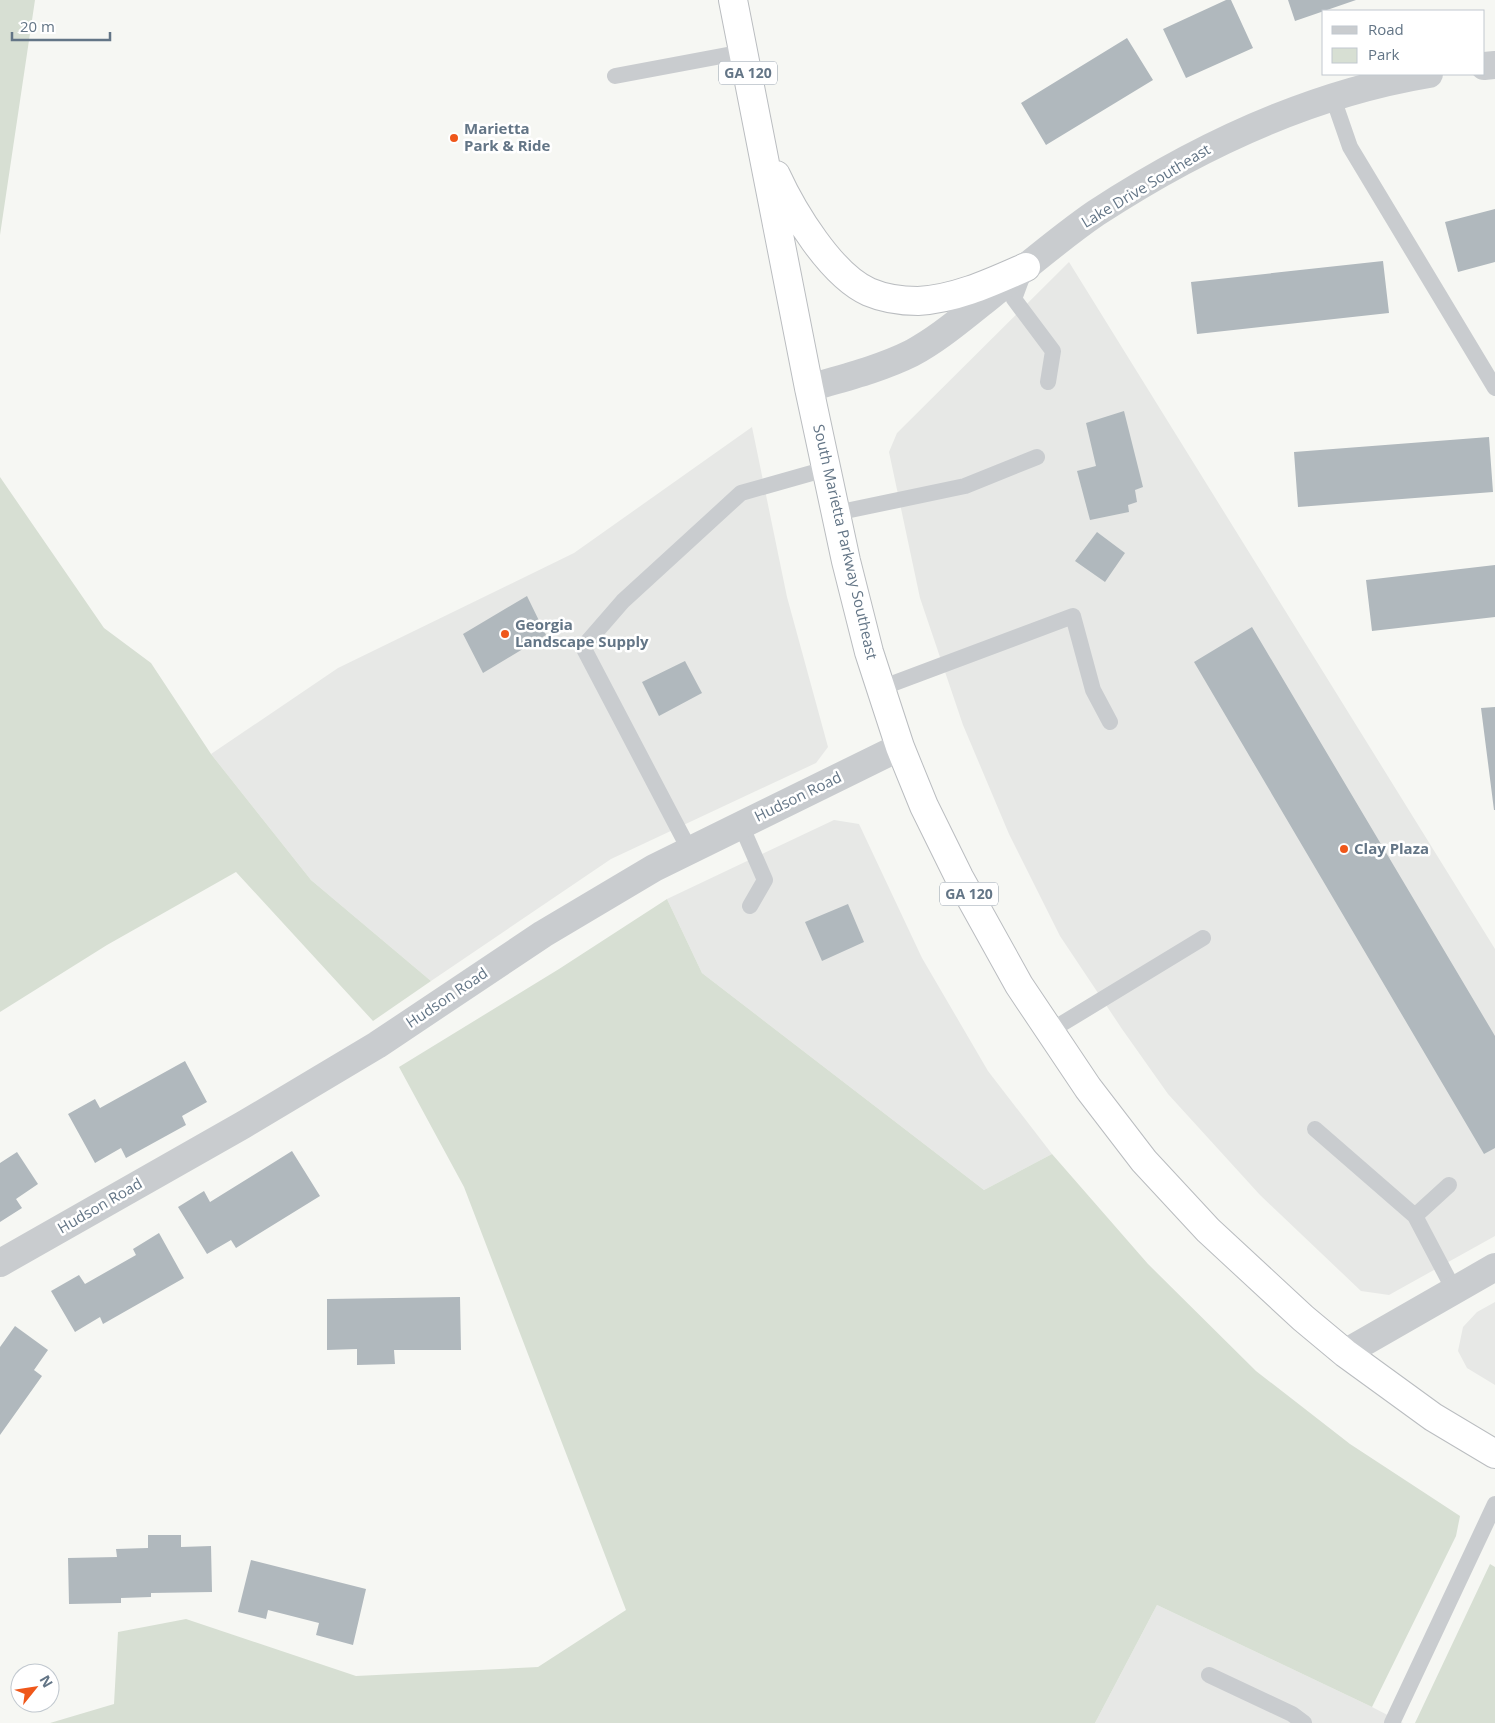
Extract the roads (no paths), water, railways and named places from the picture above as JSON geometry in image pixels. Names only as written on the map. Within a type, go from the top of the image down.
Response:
[{"type":"highway","name":"South Marietta Parkway Southeast","points":[[733,0],[809,388],[846,561],[869,652],[900,747],[924,806],[959,877],[1019,985],[1088,1088],[1151,1168],[1208,1230],[1303,1318],[1345,1353],[1433,1417],[1495,1454]]},
{"type":"highway","points":[[762,146],[783,190],[808,230],[828,257],[847,276],[869,292],[893,299],[917,301],[941,298],[984,285],[1026,267]]},
{"type":"street","name":"Lake Drive Southeast","points":[[809,388],[875,368],[912,353],[942,335],[1026,267],[1096,214],[1182,161],[1261,123],[1296,109],[1408,77],[1422,75]]},
{"type":"street","name":"Hudson Road","points":[[0,1263],[243,1125],[377,1045],[543,934],[654,868],[900,747]]},
{"type":"street","points":[[1345,1353],[1495,1267]]},
{"type":"lane","points":[[615,76],[743,52]]},
{"type":"lane","points":[[1333,98],[1350,147],[1495,388]]},
{"type":"lane","points":[[1026,267],[1014,299],[1053,351],[1048,382]]},
{"type":"lane","points":[[836,513],[965,486],[1037,457]]},
{"type":"lane","points":[[690,851],[583,647],[623,601],[741,493],[826,469]]},
{"type":"lane","points":[[881,688],[1073,616],[1093,690],[1110,722]]},
{"type":"lane","points":[[741,825],[765,880],[750,906]]},
{"type":"lane","points":[[1050,1031],[1203,938]]},
{"type":"lane","points":[[1315,1129],[1415,1216],[1454,1290]]},
{"type":"lane","points":[[1415,1216],[1448,1185]]},
{"type":"lane","points":[[1392,1723],[1495,1504]]},
{"type":"lane","points":[[1210,1675],[1292,1714],[1304,1723]]},
{"type":"place","name":"Marietta Park & Ride","points":[[454,138]]},
{"type":"place","name":"Georgia Landscape Supply","points":[[505,634]]},
{"type":"place","name":"Clay Plaza","points":[[1344,849]]}]
